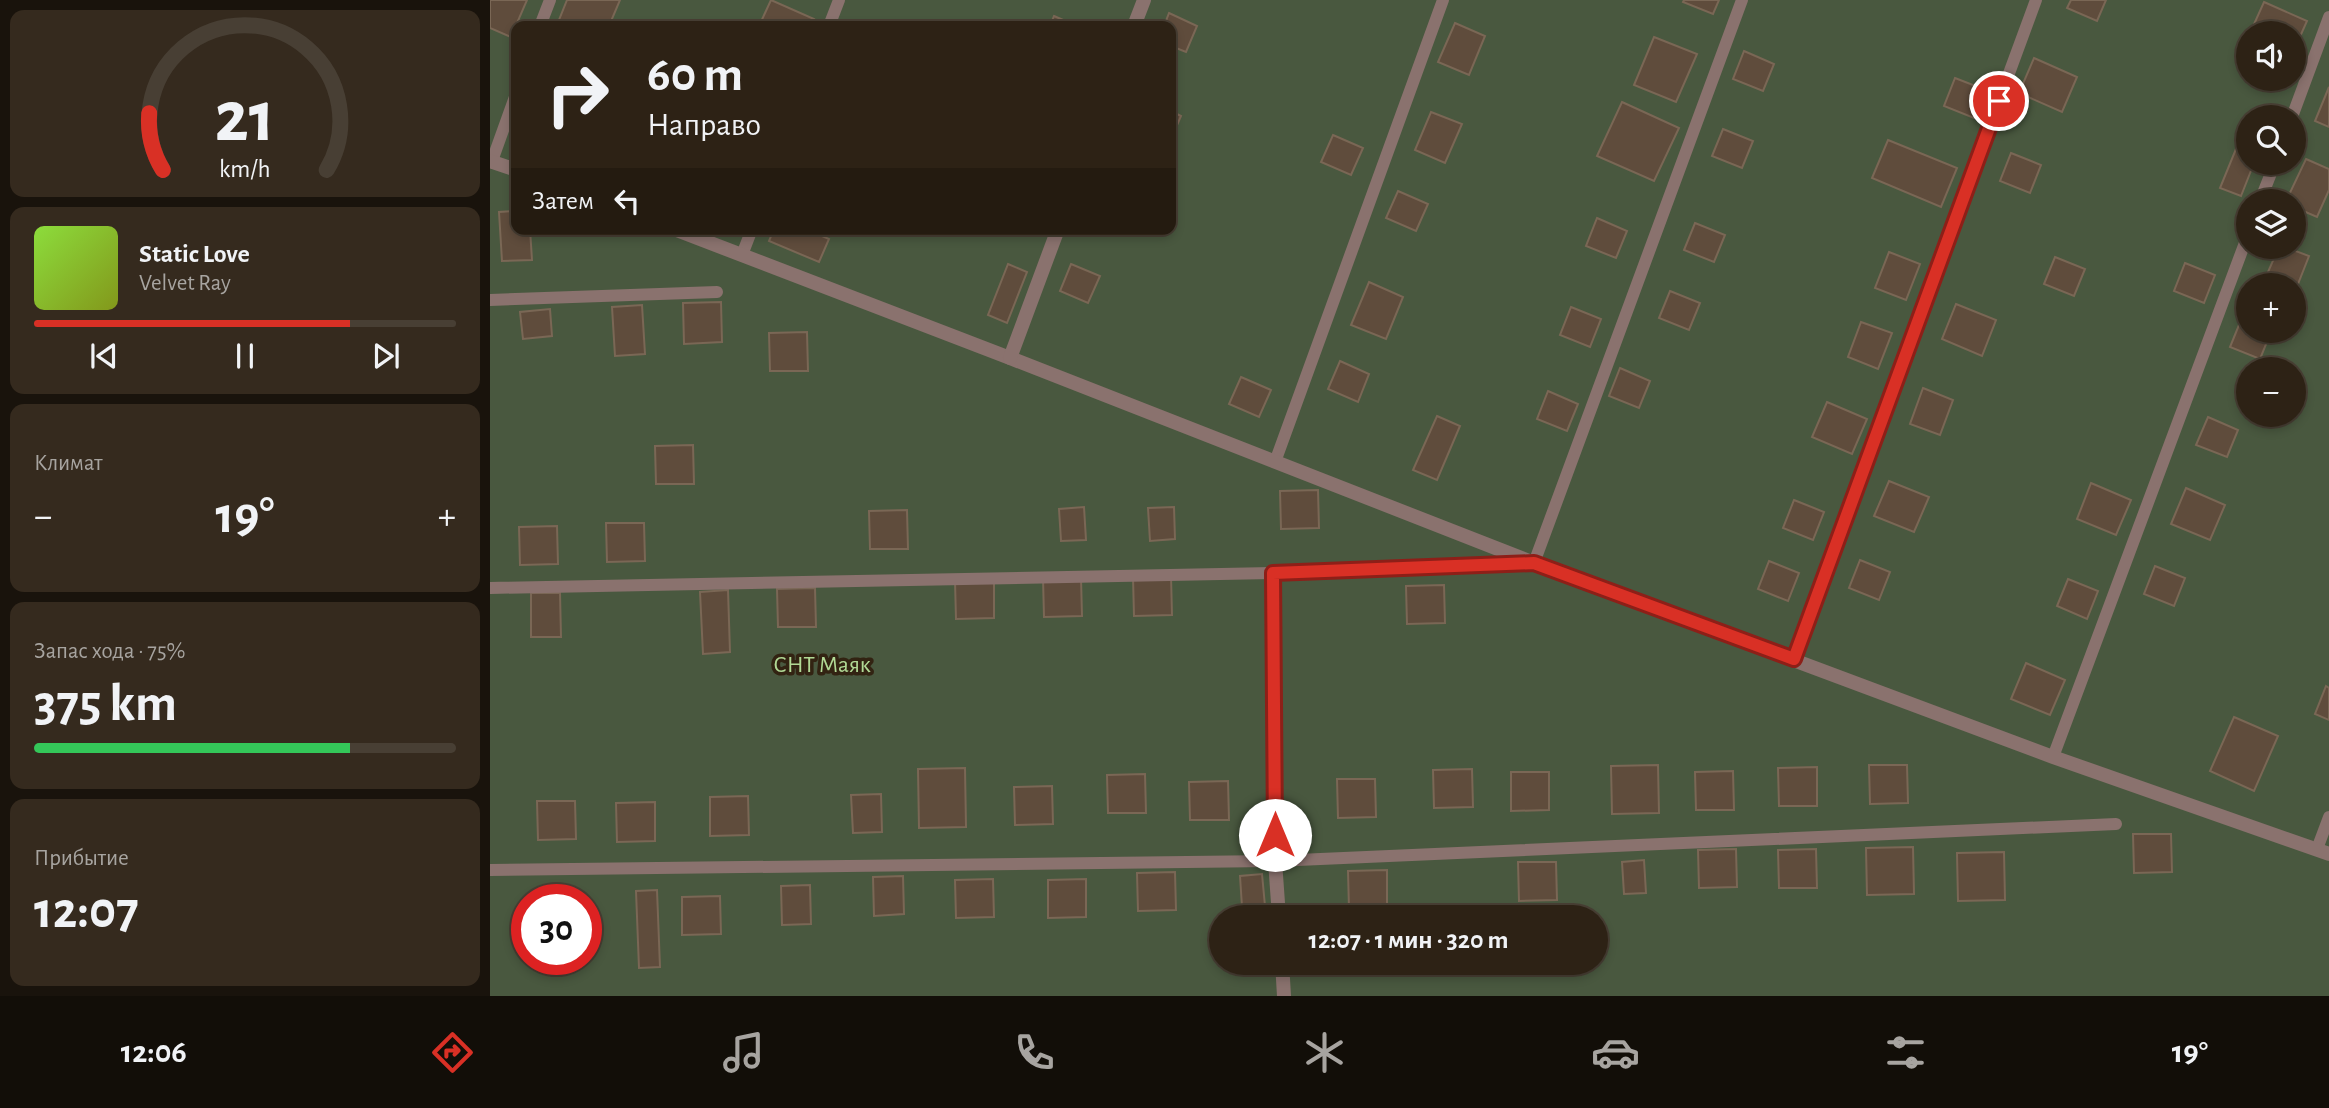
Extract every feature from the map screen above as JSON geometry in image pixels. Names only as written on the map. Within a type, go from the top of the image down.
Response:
[{"type":"street","points":[[1136,21],[1143,0]]},
{"type":"street","points":[[491,161],[511,168]]},
{"type":"street","points":[[690,235],[1534,563],[2053,757],[2323,851]]},
{"type":"street","points":[[1010,358],[1056,235]]},
{"type":"street","points":[[1273,573],[1275,861],[1278,905]]},
{"type":"street","points":[[1283,975],[1284,996]]},
{"type":"lane","points":[[543,21],[550,0]]},
{"type":"lane","points":[[831,21],[839,0]]},
{"type":"lane","points":[[1275,462],[1443,0]]},
{"type":"lane","points":[[490,588],[1273,573],[1534,563],[1742,0]]},
{"type":"lane","points":[[1794,659],[2036,0]]},
{"type":"lane","points":[[2296,105],[2329,18]]},
{"type":"lane","points":[[491,161],[511,107]]},
{"type":"lane","points":[[742,255],[750,235]]},
{"type":"lane","points":[[2053,757],[2239,259]]},
{"type":"lane","points":[[490,300],[716,292]]},
{"type":"lane","points":[[2323,851],[2329,817]]},
{"type":"lane","points":[[490,870],[1275,861],[2116,824]]},
{"type":"green space","name":"СНТ Маяк","points":[[490,0],[2329,0],[2329,996],[490,996]]},
{"type":"building","points":[[490,0],[527,0],[518,21],[511,21],[511,37],[490,28]]},
{"type":"building","points":[[567,0],[620,0],[611,21],[559,20]]},
{"type":"building","points":[[771,0],[814,19],[813,21],[761,21]]},
{"type":"building","points":[[1719,0],[1713,14],[1683,2]]},
{"type":"building","points":[[2071,0],[2106,0],[2097,21],[2067,8]]},
{"type":"building","points":[[2264,2],[2307,21],[2306,23],[2306,21],[2255,21]]},
{"type":"building","points":[[1169,13],[1197,26],[1186,52],[1176,48],[1176,21],[1166,21]]},
{"type":"building","points":[[1054,16],[1066,21],[1052,21]]},
{"type":"building","points":[[1455,23],[1485,36],[1469,75],[1438,62]]},
{"type":"building","points":[[1654,37],[1697,54],[1676,102],[1634,85]]},
{"type":"building","points":[[1744,51],[1774,64],[1763,91],[1733,79]]},
{"type":"building","points":[[2034,58],[2077,77],[2062,112],[2019,93]]},
{"type":"building","points":[[1955,78],[1986,90],[1974,118],[1944,106]]},
{"type":"building","points":[[2329,87],[2329,127],[2315,121]]},
{"type":"building","points":[[1622,102],[1679,128],[1654,181],[1597,156]]},
{"type":"building","points":[[1431,112],[1462,124],[1445,163],[1415,150]]},
{"type":"building","points":[[1176,114],[1181,116],[1176,128]]},
{"type":"building","points":[[1723,129],[1753,141],[1742,168],[1712,156]]},
{"type":"building","points":[[1333,135],[1363,148],[1351,175],[1321,162]]},
{"type":"building","points":[[1888,140],[1957,168],[1941,207],[1872,178]]},
{"type":"building","points":[[2236,149],[2236,175],[2249,175],[2244,189],[2236,189],[2236,194],[2220,188]]},
{"type":"building","points":[[2011,153],[2041,165],[2030,193],[2000,181]]},
{"type":"building","points":[[2306,159],[2329,169],[2329,190],[2317,217],[2306,212],[2306,189],[2292,189],[2298,175],[2306,175]]},
{"type":"building","points":[[1398,191],[1428,204],[1416,231],[1386,218]]},
{"type":"building","points":[[511,211],[511,235],[530,235],[532,260],[502,261],[499,212]]},
{"type":"building","points":[[1597,218],[1627,231],[1616,258],[1586,246]]},
{"type":"building","points":[[1695,223],[1725,235],[1714,262],[1684,250]]},
{"type":"building","points":[[772,235],[820,235],[829,239],[819,262],[769,241]]},
{"type":"building","points":[[1889,252],[1920,264],[1906,300],[1875,288]]},
{"type":"building","points":[[2306,255],[2309,256],[2302,273],[2268,272],[2274,259],[2306,259]]},
{"type":"building","points":[[2055,257],[2085,269],[2074,296],[2044,284]]},
{"type":"building","points":[[2185,263],[2215,275],[2204,303],[2174,291]]},
{"type":"building","points":[[1008,264],[1027,272],[1007,323],[988,315]]},
{"type":"building","points":[[1071,264],[1100,276],[1088,303],[1060,291]]},
{"type":"building","points":[[1369,282],[1403,297],[1386,339],[1351,325]]},
{"type":"building","points":[[1670,291],[1700,303],[1689,330],[1659,318]]},
{"type":"building","points":[[721,302],[722,342],[684,344],[683,303]]},
{"type":"building","points":[[1956,304],[1996,320],[1982,356],[1942,339]]},
{"type":"building","points":[[642,305],[645,354],[615,356],[612,307]]},
{"type":"building","points":[[1571,307],[1601,319],[1590,347],[1560,335]]},
{"type":"building","points":[[550,309],[552,336],[523,339],[520,312]]},
{"type":"building","points":[[1861,322],[1892,333],[1878,369],[1848,357]]},
{"type":"building","points":[[807,332],[808,371],[770,371],[769,333]]},
{"type":"building","points":[[2236,332],[2236,343],[2267,343],[2261,357],[2230,347]]},
{"type":"building","points":[[1340,361],[1369,374],[1358,402],[1328,389]]},
{"type":"building","points":[[1620,368],[1650,381],[1639,408],[1609,396]]},
{"type":"building","points":[[1241,377],[1271,390],[1259,417],[1229,404]]},
{"type":"building","points":[[1923,388],[1953,400],[1940,435],[1910,424]]},
{"type":"building","points":[[1548,391],[1578,404],[1567,431],[1537,419]]},
{"type":"building","points":[[1827,402],[1867,419],[1852,454],[1812,437]]},
{"type":"building","points":[[1437,416],[1460,426],[1437,480],[1413,470]]},
{"type":"building","points":[[2208,417],[2238,430],[2227,457],[2196,445]]},
{"type":"building","points":[[693,445],[694,484],[656,484],[655,446]]},
{"type":"building","points":[[1889,481],[1929,497],[1914,532],[1874,516]]},
{"type":"building","points":[[2091,483],[2131,500],[2116,535],[2077,519]]},
{"type":"building","points":[[2186,488],[2225,505],[2210,540],[2171,524]]},
{"type":"building","points":[[1318,490],[1319,528],[1281,529],[1280,491]]},
{"type":"building","points":[[1794,500],[1824,512],[1813,540],[1783,528]]},
{"type":"building","points":[[1084,507],[1086,540],[1061,541],[1059,509]]},
{"type":"building","points":[[1174,507],[1175,539],[1150,541],[1148,508]]},
{"type":"building","points":[[907,510],[908,549],[870,549],[869,511]]},
{"type":"building","points":[[606,523],[644,523],[645,561],[607,562]]},
{"type":"building","points":[[557,526],[558,564],[520,565],[519,527]]},
{"type":"building","points":[[1860,560],[1890,572],[1879,600],[1849,588]]},
{"type":"building","points":[[1769,561],[1799,573],[1788,601],[1758,589]]},
{"type":"building","points":[[2155,566],[2185,578],[2174,606],[2144,594]]},
{"type":"building","points":[[1171,576],[1172,615],[1134,616],[1133,577]]},
{"type":"building","points":[[1043,578],[1081,578],[1082,616],[1044,617]]},
{"type":"building","points":[[2068,579],[2098,591],[2087,619],[2057,606]]},
{"type":"building","points":[[994,580],[994,618],[956,619],[955,581]]},
{"type":"building","points":[[1444,585],[1445,623],[1407,624],[1406,586]]},
{"type":"building","points":[[815,588],[816,627],[778,627],[777,589]]},
{"type":"building","points":[[728,590],[730,652],[703,654],[700,592]]},
{"type":"building","points":[[531,593],[560,593],[561,637],[531,637]]},
{"type":"building","points":[[2026,663],[2065,680],[2050,715],[2011,699]]},
{"type":"building","points":[[2326,686],[2329,688],[2329,720],[2315,714]]},
{"type":"building","points":[[2234,717],[2278,736],[2254,791],[2210,771]]},
{"type":"building","points":[[1658,765],[1659,813],[1612,814],[1611,766]]},
{"type":"building","points":[[1869,765],[1907,765],[1908,803],[1870,804]]},
{"type":"building","points":[[1817,767],[1817,806],[1779,806],[1778,768]]},
{"type":"building","points":[[965,768],[966,827],[919,828],[918,769]]},
{"type":"building","points":[[1472,769],[1473,807],[1434,808],[1433,770]]},
{"type":"building","points":[[1733,771],[1734,810],[1696,810],[1695,772]]},
{"type":"building","points":[[1511,772],[1549,772],[1549,810],[1511,811]]},
{"type":"building","points":[[1145,774],[1146,813],[1108,813],[1107,775]]},
{"type":"building","points":[[1337,779],[1375,779],[1376,817],[1338,818]]},
{"type":"building","points":[[1228,781],[1229,820],[1190,820],[1189,782]]},
{"type":"building","points":[[1052,786],[1053,824],[1015,825],[1014,787]]},
{"type":"building","points":[[881,794],[882,832],[853,833],[851,795]]},
{"type":"building","points":[[748,796],[749,835],[710,836],[710,797]]},
{"type":"building","points":[[537,801],[575,801],[576,839],[538,840]]},
{"type":"building","points":[[655,802],[655,841],[617,842],[616,803]]},
{"type":"building","points":[[2133,834],[2171,834],[2172,872],[2134,873]]},
{"type":"building","points":[[1913,847],[1914,894],[1867,895],[1866,848]]},
{"type":"building","points":[[1736,849],[1737,887],[1699,888],[1698,850]]},
{"type":"building","points":[[1816,849],[1817,888],[1779,888],[1778,850]]},
{"type":"building","points":[[2004,852],[2005,900],[1958,901],[1957,853]]},
{"type":"building","points":[[1644,860],[1646,893],[1624,894],[1622,862]]},
{"type":"building","points":[[1518,862],[1556,862],[1557,900],[1519,901]]},
{"type":"building","points":[[1387,870],[1387,905],[1349,905],[1348,871]]},
{"type":"building","points":[[1175,872],[1176,910],[1138,911],[1137,873]]},
{"type":"building","points":[[1262,874],[1265,905],[1242,905],[1240,876]]},
{"type":"building","points":[[903,876],[904,914],[874,916],[873,877]]},
{"type":"building","points":[[993,879],[994,917],[956,918],[955,880]]},
{"type":"building","points":[[1086,879],[1086,917],[1048,918],[1048,880]]},
{"type":"building","points":[[810,885],[811,924],[782,925],[781,886]]},
{"type":"building","points":[[657,890],[660,967],[639,968],[636,891]]},
{"type":"building","points":[[720,896],[721,934],[682,935],[682,897]]},
{"type":"route","points":[[1275,835],[1273,573],[1534,563],[1794,659],[1999,101]]}]
